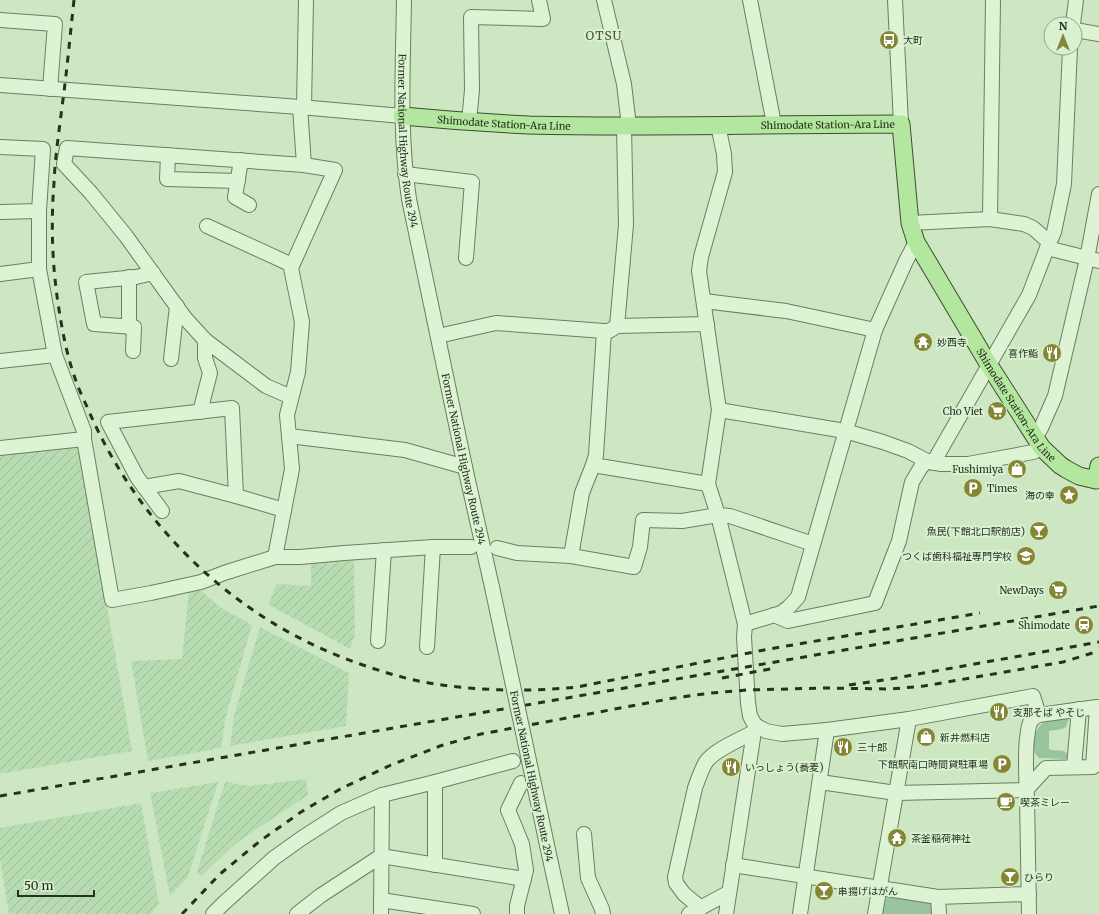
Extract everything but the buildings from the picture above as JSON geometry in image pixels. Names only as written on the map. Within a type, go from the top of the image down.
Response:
[{"type":"main road","name":"Shimodate Station-Ara Line","points":[[402,116],[469,122],[529,125],[627,126],[901,124],[910,223],[916,242],[989,365],[1038,443],[1066,469],[1079,476],[1098,476]]},
{"type":"street","points":[[304,165],[302,107],[306,0]]},
{"type":"street","name":"Former National Highway Route 294","points":[[404,0],[402,116],[405,174],[409,198],[465,468],[562,914]]},
{"type":"street","points":[[469,122],[472,90],[471,17],[543,19],[539,0]]},
{"type":"street","points":[[604,0],[624,84],[627,126],[626,225],[617,326]]},
{"type":"street","points":[[750,0],[774,124]]},
{"type":"street","points":[[895,0],[901,124]]},
{"type":"street","points":[[990,219],[993,0]]},
{"type":"street","points":[[1074,16],[1076,0]]},
{"type":"street","points":[[0,20],[55,24],[50,88]]},
{"type":"street","points":[[1083,31],[1099,34]]},
{"type":"street","points":[[774,615],[788,621],[875,603],[899,541],[912,482],[921,467],[930,462],[989,365],[1029,295],[1054,232],[1064,184],[1070,56]]},
{"type":"street","points":[[0,85],[302,107],[402,116]]},
{"type":"street","points":[[718,125],[724,154],[725,172],[701,257],[699,271],[719,410],[708,484],[718,515],[745,624],[744,637],[748,703],[750,716],[755,728],[728,893],[726,914]]},
{"type":"street","points":[[0,147],[43,149],[39,211],[39,269],[55,355],[84,431],[84,439],[112,600],[201,582],[275,557],[300,557],[433,547],[471,547]]},
{"type":"street","points":[[275,557],[292,469],[287,415],[292,397],[298,372],[302,322],[291,268],[335,170],[304,165],[66,148],[64,164],[91,193],[126,236],[177,306],[205,340],[266,386],[292,397]]},
{"type":"street","points":[[168,155],[166,179],[238,181]]},
{"type":"street","points":[[241,160],[235,197],[249,205]]},
{"type":"street","points":[[405,174],[472,182],[466,258]]},
{"type":"street","points":[[719,410],[845,431],[883,442],[908,451],[930,462],[940,464],[968,464],[1033,452],[1038,443],[1041,428],[1055,396],[1093,260],[1099,194]]},
{"type":"street","points":[[0,212],[39,211]]},
{"type":"street","points":[[910,223],[990,219],[1024,224],[1033,228],[1048,245],[1093,260]]},
{"type":"street","points":[[206,226],[292,265]]},
{"type":"street","points":[[745,624],[781,613],[798,597],[875,330],[916,242]]},
{"type":"street","points":[[0,274],[39,269]]},
{"type":"street","points":[[133,351],[134,327],[94,324],[86,282],[153,273]]},
{"type":"street","points":[[129,277],[129,327]]},
{"type":"street","points":[[704,301],[786,311],[875,330]]},
{"type":"street","points":[[172,359],[177,306]]},
{"type":"street","points":[[438,336],[496,323],[604,331],[609,331],[617,326],[707,324]]},
{"type":"street","points":[[571,556],[582,493],[596,456],[604,331]]},
{"type":"street","points":[[200,412],[210,373],[205,358],[205,340]]},
{"type":"street","points":[[0,361],[55,355]]},
{"type":"street","points":[[162,511],[137,477],[108,422],[232,408],[236,496]]},
{"type":"street","points":[[289,436],[405,450],[465,468]]},
{"type":"street","points":[[0,448],[84,439]]},
{"type":"street","points":[[593,465],[708,484]]},
{"type":"street","points":[[144,487],[179,481],[284,510]]},
{"type":"street","points":[[497,548],[517,553],[571,556],[634,567],[640,547],[643,520],[682,522],[718,515],[730,516],[813,544]]},
{"type":"street","points":[[427,647],[433,547]]},
{"type":"street","points":[[378,642],[384,550]]},
{"type":"street","points":[[728,893],[695,911],[676,883],[675,877],[695,788],[706,762],[755,728],[782,734],[828,730],[909,719],[1033,696],[1039,715]]},
{"type":"street","points":[[1026,749],[1046,768],[1096,766],[1098,707],[1039,715],[1034,717],[1028,727],[1026,749],[1026,790],[1030,914]]},
{"type":"street","points":[[1074,767],[1079,709]]},
{"type":"street","points":[[875,914],[909,719]]},
{"type":"street","points":[[800,914],[828,730]]},
{"type":"street","points":[[213,914],[274,858],[302,838],[341,814],[382,794],[435,782],[513,761]]},
{"type":"street","points":[[820,782],[896,793],[1026,790],[1046,768]]},
{"type":"street","points":[[435,782],[435,865]]},
{"type":"street","points":[[517,914],[517,906],[526,870],[522,844],[508,810],[521,783]]},
{"type":"street","points":[[382,794],[381,907],[473,914]]},
{"type":"street","points":[[584,834],[588,878],[603,914]]},
{"type":"street","points":[[297,914],[320,896],[381,856],[524,879]]},
{"type":"street","points":[[733,865],[938,897],[1029,894]]},
{"type":"street","points":[[938,897],[939,914]]},
{"type":"green space","points":[[79,445],[132,751],[0,774],[0,455]]},
{"type":"green space","points":[[354,556],[355,634],[350,649],[269,605],[276,584],[311,586],[311,562]]},
{"type":"green space","points":[[199,589],[220,607],[252,625],[226,716],[221,748],[148,761],[131,661],[182,659],[189,590]]},
{"type":"green space","points":[[260,627],[349,673],[346,726],[230,746],[234,715]]},
{"type":"green space","points":[[1065,718],[1069,719],[1066,727],[1049,731],[1049,749],[1064,751],[1068,755],[1069,759],[1039,758],[1033,747],[1038,728],[1043,723]]},
{"type":"green space","points":[[306,779],[308,795],[239,841],[201,876],[197,872],[225,782],[250,786]]},
{"type":"green space","points":[[218,782],[188,877],[170,896],[150,793]]},
{"type":"green space","points":[[141,803],[159,904],[151,914],[9,914],[0,860],[0,828]]},
{"type":"green space","points":[[888,897],[928,902],[935,910],[935,914],[880,914],[882,902]]},
{"type":"railway","points":[[74,0],[55,164],[52,225],[57,296],[64,339],[72,371],[88,409],[109,452],[135,493],[164,531],[197,565],[234,596],[273,623],[315,646],[360,664],[403,677],[429,683],[466,688],[540,690],[577,687],[769,649],[980,613]]},
{"type":"railway","points":[[0,796],[1099,606]]},
{"type":"railway","points":[[849,685],[1099,642]]},
{"type":"railway","points":[[182,914],[220,874],[260,841],[301,812],[342,788],[391,765],[440,746],[481,734],[674,698],[711,693],[747,690],[825,688],[891,689],[924,686],[1063,662],[1099,651]]},
{"type":"railway","points":[[722,678],[775,668]]},
{"type":"place","name":"大町","points":[[889,40]]},
{"type":"place","name":"妙西寺","points":[[923,342]]},
{"type":"place","name":"喜作鮨","points":[[1052,353]]},
{"type":"place","name":"Cho Viet","points":[[997,411]]},
{"type":"place","name":"Fushimiya","points":[[1017,469]]},
{"type":"place","name":"Times","points":[[973,488]]},
{"type":"place","name":"海の幸","points":[[1069,495]]},
{"type":"place","name":"魚民(下館北口駅前店)","points":[[1039,531]]},
{"type":"place","name":"つくば歯科福祉専門学校","points":[[1026,556]]},
{"type":"place","name":"NewDays","points":[[1058,590]]},
{"type":"place","name":"Shimodate","points":[[1084,625]]},
{"type":"place","name":"支那そば やそじ","points":[[999,712]]},
{"type":"place","name":"新井燃料店","points":[[926,737]]},
{"type":"place","name":"三十郎","points":[[843,747]]},
{"type":"place","name":"下館駅南口時間貸駐車場","points":[[1002,764]]},
{"type":"place","name":"いっしょう(蕎麦)","points":[[731,767]]},
{"type":"place","name":"喫茶ミレー","points":[[1006,802]]},
{"type":"place","name":"茶釜稲荷神社","points":[[897,838]]},
{"type":"place","name":"ひらり","points":[[1010,877]]},
{"type":"place","name":"串揚げはがん","points":[[824,891]]},
{"type":"district","name":"OTSU","points":[[604,36]]}]
